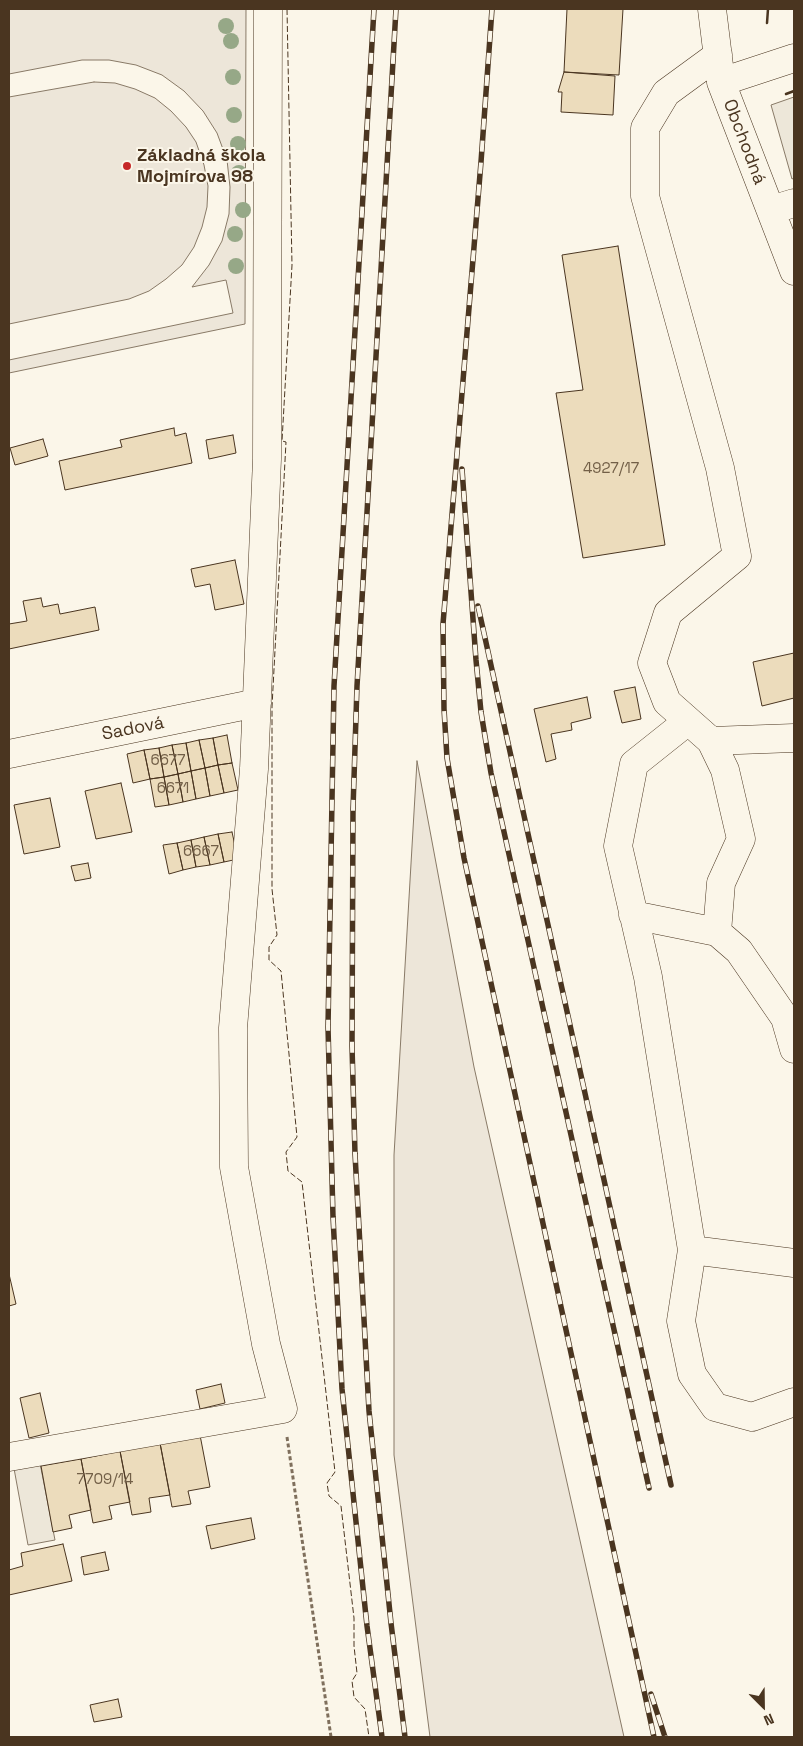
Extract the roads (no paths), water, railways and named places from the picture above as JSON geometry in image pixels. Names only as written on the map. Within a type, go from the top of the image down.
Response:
[{"type":"street","points":[[9,1457],[282,1409],[266,1344],[234,1167],[233,1028],[254,769],[267,459],[268,9]]},
{"type":"street","name":"Obchodná","points":[[712,9],[721,82],[783,206],[794,271]]},
{"type":"street","points":[[717,932],[722,883],[741,839],[724,770],[710,742],[667,702],[652,663],[668,613],[737,556],[720,468],[645,196],[645,128],[666,93],[718,55]]},
{"type":"street","points":[[721,82],[794,58]]},
{"type":"street","name":"Sadová","points":[[9,754],[257,704]]},
{"type":"street","points":[[688,721],[634,764],[618,846],[648,977],[692,1250],[681,1321],[692,1374],[715,1407],[752,1417],[794,1402]]},
{"type":"street","points":[[710,742],[794,738]]},
{"type":"street","points":[[633,915],[717,932],[739,951],[785,1018],[794,1049]]},
{"type":"street","points":[[692,1250],[794,1263]]},
{"type":"railway","points":[[374,9],[334,686],[328,1027],[333,1217],[342,1389],[367,1626],[382,1737]]},
{"type":"railway","points":[[396,9],[357,686],[353,809],[352,1046],[355,1154],[369,1411],[405,1737]]},
{"type":"railway","points":[[492,9],[443,624],[444,709],[447,758],[464,858],[654,1737]]},
{"type":"railway","points":[[462,469],[476,660],[481,712],[491,773],[649,1488]]},
{"type":"railway","points":[[478,606],[671,1485]]},
{"type":"railway","points":[[651,1694],[665,1737]]},
{"type":"place","name":"Základná škola Mojmírova 98","points":[[127,166]]}]
